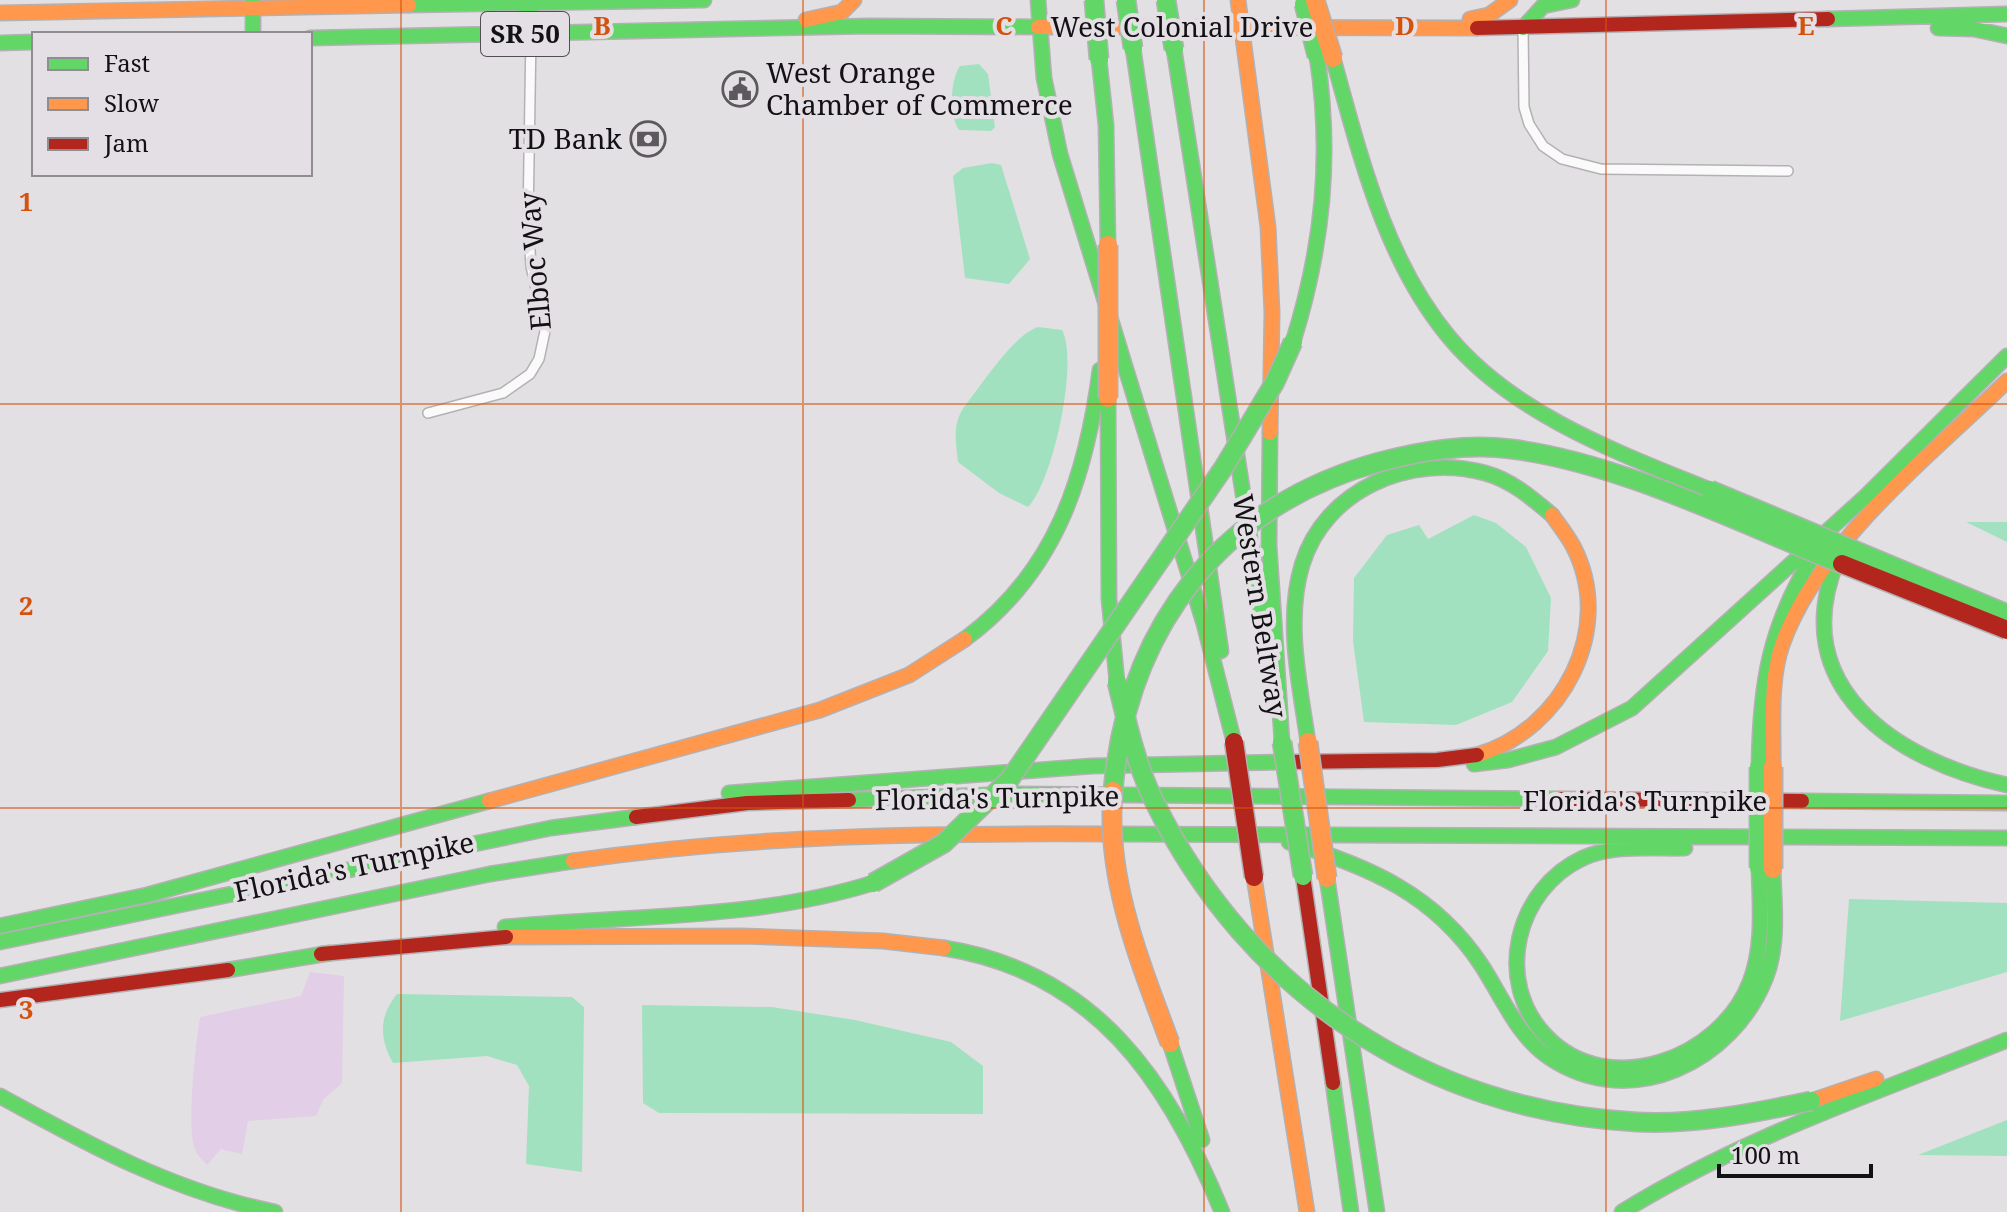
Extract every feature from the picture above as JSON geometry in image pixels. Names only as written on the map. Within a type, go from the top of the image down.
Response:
[{"type":"main road","name":"SR 50","points":[[0,13],[253,4],[704,0]]},
{"type":"main road","points":[[768,29],[842,12],[854,0]]},
{"type":"main road","points":[[1038,0],[1038,28],[1047,101],[1060,154],[1195,594],[1234,742]]},
{"type":"main road","points":[[1094,0],[1106,125],[1109,599],[1117,682],[1133,749],[1154,802],[1202,888],[1258,957],[1303,998],[1361,1038],[1414,1067],[1472,1091],[1530,1108],[1584,1118],[1639,1122],[1701,1120],[1809,1109]]},
{"type":"main road","name":"Western Beltway","points":[[1126,0],[1254,877],[1307,1212]]},
{"type":"main road","name":"Western Beltway","points":[[1166,0],[1303,876],[1351,1212]]},
{"type":"main road","points":[[1238,0],[1268,241],[1272,312],[1269,545],[1282,742]]},
{"type":"main road","points":[[1303,0],[1375,201],[1403,265],[1430,310],[1465,353],[1513,393],[1572,429],[2007,614]]},
{"type":"main road","points":[[0,1000],[177,978],[473,930],[591,918],[780,908],[827,899],[873,883],[944,843],[1010,779],[1224,467],[1275,382],[1293,342],[1307,299],[1327,205],[1325,57],[1315,0]]},
{"type":"main road","points":[[1435,25],[1489,15],[1510,0]]},
{"type":"main road","points":[[1523,28],[1535,9],[1551,1],[1572,0]]},
{"type":"main road","points":[[463,36],[509,23],[522,17],[535,3]]},
{"type":"main road","points":[[531,34],[537,21],[563,3]]},
{"type":"main road","points":[[253,4],[253,32]]},
{"type":"main road","name":"West Colonial Drive","points":[[312,38],[902,25],[1038,28],[1435,25],[1523,28],[2007,14]]},
{"type":"main road","points":[[1712,24],[1789,33],[1953,28],[2007,36]]},
{"type":"main road","points":[[0,43],[32,42]]},
{"type":"main road","points":[[0,926],[162,890],[820,710],[903,680],[970,639],[1019,591],[1049,546],[1081,476],[1100,370],[1108,245]]},
{"type":"main road","points":[[551,828],[653,805],[750,790],[1101,765],[1472,764],[1508,760],[1556,747],[1597,729],[1632,708],[1675,673],[1865,497],[2007,356]]},
{"type":"main road","points":[[1766,767],[1775,675],[1782,645],[1810,584],[1843,541],[2007,381]]},
{"type":"main road","points":[[1224,1212],[1127,917],[1115,864],[1112,780],[1122,712],[1149,643],[1190,578],[1241,528],[1303,488],[1372,461],[1445,448],[1512,449],[1589,467],[1648,487],[2007,630]]},
{"type":"main road","points":[[1359,763],[1483,753],[1537,722],[1567,689],[1581,658],[1587,631],[1584,577],[1573,548],[1553,517],[1515,484],[1465,467],[1442,465],[1407,469],[1361,489],[1321,527],[1305,555],[1294,603],[1308,742],[1377,1212]]},
{"type":"main road","points":[[1267,836],[1359,863],[1389,875],[1419,894],[1446,918],[1535,1044],[1569,1069],[1608,1080],[1655,1079],[1680,1071],[1723,1045],[1741,1026],[1758,998],[1771,954],[1762,671],[1780,611],[1817,551],[1865,497]]},
{"type":"main road","points":[[1863,524],[1834,566],[1825,591],[1821,620],[1833,673],[1851,700],[1903,747],[1934,764],[2007,785]]},
{"type":"main road","name":"Florida's Turnpike","points":[[0,942],[551,828],[747,803],[952,795],[2007,803]]},
{"type":"main road","name":"Florida's Turnpike","points":[[0,976],[490,874],[662,850],[893,833],[2007,838]]},
{"type":"main road","points":[[1766,868],[1758,952],[1746,993],[1731,1016],[1700,1046],[1653,1066],[1610,1067],[1567,1052],[1546,1036],[1531,1016],[1516,974],[1516,945],[1530,904],[1565,867],[1608,851],[1694,848],[1814,837]]},
{"type":"main road","points":[[321,954],[474,939],[739,936],[924,944],[987,957],[1033,977],[1079,1003],[1121,1036],[1156,1077],[1188,1131],[1224,1212]]},
{"type":"main road","points":[[1622,1212],[1675,1176],[1809,1109],[2007,1040]]},
{"type":"main road","points":[[0,1096],[171,1186],[275,1212]]},
{"type":"street","points":[[1523,28],[1524,107],[1529,124],[1543,146],[1562,159],[1601,169],[1788,171]]},
{"type":"street","name":"Elboc Way","points":[[428,413],[503,393],[530,374],[539,359],[545,331],[531,266],[528,221],[531,34]]},
{"type":"shaded area","points":[[979,64],[988,74],[995,127],[991,131],[959,130],[952,107],[954,80],[960,66]]},
{"type":"shaded area","points":[[992,163],[1001,165],[1030,259],[1009,284],[965,278],[953,176],[963,168]]},
{"type":"shaded area","points":[[1038,327],[1062,330],[1067,367],[1061,421],[1054,448],[1046,473],[1028,507],[999,493],[958,462],[956,434],[960,414],[988,374],[1018,340]]},
{"type":"shaded area","points":[[1474,515],[1496,523],[1526,547],[1551,598],[1548,651],[1512,702],[1456,725],[1364,722],[1353,641],[1354,578],[1387,535],[1419,525],[1428,539]]},
{"type":"shaded area","points":[[1966,522],[2007,522],[2007,542]]},
{"type":"shaded area","points":[[1849,899],[2007,903],[2007,972],[1840,1021]]},
{"type":"shaded area","points":[[310,972],[344,976],[342,1083],[323,1100],[316,1116],[248,1121],[242,1154],[221,1149],[207,1165],[195,1150],[191,1123],[200,1017],[301,996]]},
{"type":"shaded area","points":[[397,994],[572,997],[584,1007],[582,1172],[526,1164],[529,1086],[517,1065],[487,1056],[393,1063],[385,1045],[383,1027],[387,1011]]},
{"type":"shaded area","points":[[642,1005],[772,1007],[855,1020],[951,1042],[983,1066],[983,1114],[659,1113],[643,1103]]},
{"type":"shaded area","points":[[2007,1120],[2007,1156],[1918,1155]]},
{"type":"traffic: fast","points":[[253,0],[253,32]]},
{"type":"traffic: fast","points":[[409,5],[704,0]]},
{"type":"traffic: fast","points":[[1038,0],[1044,78],[1060,154],[1204,624],[1234,742]]},
{"type":"traffic: fast","points":[[1094,0],[1099,59]]},
{"type":"traffic: fast","points":[[1126,0],[1133,48]]},
{"type":"traffic: fast","points":[[1166,0],[1174,49]]},
{"type":"traffic: fast","points":[[1523,28],[1543,6],[1572,0]]},
{"type":"traffic: fast","points":[[489,29],[522,17],[535,3]]},
{"type":"traffic: fast","points":[[1304,4],[1317,56]]},
{"type":"traffic: fast","points":[[1828,19],[2007,14]]},
{"type":"traffic: fast","points":[[312,38],[870,26],[1038,27]]},
{"type":"traffic: fast","points":[[1938,28],[1974,29],[2007,36]]},
{"type":"traffic: fast","points":[[0,43],[32,42]]},
{"type":"traffic: fast","points":[[1133,48],[1221,651]]},
{"type":"traffic: fast","points":[[1174,49],[1264,629]]},
{"type":"traffic: fast","points":[[1293,342],[1312,271],[1322,200],[1324,129],[1317,56]]},
{"type":"traffic: fast","points":[[1333,58],[1364,168],[1391,240],[1426,307],[1449,337],[1504,389],[1536,410],[1605,446],[1710,490]]},
{"type":"traffic: fast","points":[[1099,59],[1106,125],[1108,245]]},
{"type":"traffic: fast","points":[[873,883],[944,843],[1010,779],[1224,467],[1275,382],[1293,342]]},
{"type":"traffic: fast","points":[[1474,764],[1508,760],[1556,747],[1632,708],[1865,497],[2007,356]]},
{"type":"traffic: fast","points":[[965,639],[996,613],[1023,584],[1061,520],[1086,448],[1100,370]]},
{"type":"traffic: fast","points":[[1108,398],[1109,599],[1117,682]]},
{"type":"traffic: fast","points":[[1270,433],[1269,545],[1282,742]]},
{"type":"traffic: fast","points":[[1113,791],[1122,732],[1138,677],[1161,627],[1192,582],[1229,542],[1272,509],[1322,482],[1379,462],[1428,451],[1478,447],[1552,456],[1679,496],[1842,564]]},
{"type":"traffic: fast","points":[[1308,742],[1294,631],[1297,586],[1313,538],[1350,497],[1374,483],[1401,473],[1428,468],[1457,468],[1504,480],[1552,515]]},
{"type":"traffic: fast","points":[[1710,490],[2007,614]]},
{"type":"traffic: fast","points":[[1759,767],[1762,709],[1770,657],[1786,607],[1813,556]]},
{"type":"traffic: fast","points":[[1838,559],[1825,604],[1826,645],[1838,680],[1861,711],[1891,736],[1926,757],[1966,774],[2007,785]]},
{"type":"traffic: fast","points":[[1117,682],[1148,789],[1194,871],[1240,931],[1293,984],[1352,1029],[1416,1066],[1486,1094],[1560,1113],[1637,1122],[1681,1122],[1746,1114],[1811,1101]]},
{"type":"traffic: fast","points":[[1282,742],[1303,876]]},
{"type":"traffic: fast","points":[[729,793],[1092,766],[1288,762]]},
{"type":"traffic: fast","points":[[1759,767],[1759,868]]},
{"type":"traffic: fast","points":[[849,800],[1016,794],[1560,799]]},
{"type":"traffic: fast","points":[[0,926],[147,895],[489,801]]},
{"type":"traffic: fast","points":[[1802,801],[2007,803]]},
{"type":"traffic: fast","points":[[0,942],[551,828],[636,817]]},
{"type":"traffic: fast","points":[[1110,834],[2007,838]]},
{"type":"traffic: fast","points":[[1289,842],[1346,861],[1398,886],[1421,901],[1463,941],[1520,1028],[1539,1049],[1581,1074],[1613,1080],[1645,1079],[1676,1070],[1705,1054],[1730,1033],[1751,1007],[1766,977],[1773,951],[1773,869]]},
{"type":"traffic: fast","points":[[1685,848],[1620,849],[1583,858],[1560,872],[1542,891],[1528,913],[1520,938],[1517,964],[1520,989],[1530,1014],[1546,1036],[1571,1056],[1600,1066],[1630,1068],[1660,1062],[1689,1050],[1714,1032],[1735,1009],[1754,968],[1760,925],[1759,868]]},
{"type":"traffic: fast","points":[[0,976],[490,874],[573,861]]},
{"type":"traffic: fast","points":[[1327,878],[1377,1212]]},
{"type":"traffic: fast","points":[[505,927],[737,910],[783,904],[873,883]]},
{"type":"traffic: fast","points":[[944,948],[997,961],[1044,981],[1084,1007],[1119,1040],[1150,1077],[1177,1118],[1222,1212]]},
{"type":"traffic: fast","points":[[228,970],[330,953]]},
{"type":"traffic: fast","points":[[1622,1212],[1668,1185],[1762,1139],[2007,1040]]},
{"type":"traffic: fast","points":[[1170,1043],[1202,1140]]},
{"type":"traffic: fast","points":[[1333,1083],[1351,1212]]},
{"type":"traffic: fast","points":[[0,1096],[133,1165],[202,1192],[275,1212]]},
{"type":"traffic: slow","points":[[806,20],[842,12],[854,0]]},
{"type":"traffic: slow","points":[[1238,0],[1268,227],[1272,312],[1270,433]]},
{"type":"traffic: slow","points":[[1315,0],[1333,58]]},
{"type":"traffic: slow","points":[[1470,19],[1489,15],[1510,0]]},
{"type":"traffic: slow","points":[[0,13],[409,5]]},
{"type":"traffic: slow","points":[[1038,27],[1477,28]]},
{"type":"traffic: slow","points":[[1108,245],[1108,398]]},
{"type":"traffic: slow","points":[[1773,767],[1775,674],[1782,645],[1799,608],[1821,572],[1879,503],[2007,381]]},
{"type":"traffic: slow","points":[[1477,755],[1508,742],[1534,723],[1557,700],[1573,672],[1584,642],[1588,610],[1585,577],[1573,546],[1552,515]]},
{"type":"traffic: slow","points":[[489,801],[820,710],[909,675],[965,639]]},
{"type":"traffic: slow","points":[[1308,742],[1327,878]]},
{"type":"traffic: slow","points":[[1773,767],[1773,869]]},
{"type":"traffic: slow","points":[[1113,791],[1114,856],[1127,919],[1170,1043]]},
{"type":"traffic: slow","points":[[573,861],[640,852],[841,837],[1110,834]]},
{"type":"traffic: slow","points":[[1254,877],[1307,1212]]},
{"type":"traffic: slow","points":[[506,937],[742,936],[883,941],[944,948]]},
{"type":"traffic: slow","points":[[1811,1101],[1876,1079]]},
{"type":"traffic: jam","points":[[1477,28],[1828,19]]},
{"type":"traffic: jam","points":[[1842,564],[2007,630]]},
{"type":"traffic: jam","points":[[1234,742],[1254,877]]},
{"type":"traffic: jam","points":[[1288,762],[1437,760],[1477,755]]},
{"type":"traffic: jam","points":[[1560,799],[1802,801]]},
{"type":"traffic: jam","points":[[636,817],[747,803],[849,800]]},
{"type":"traffic: jam","points":[[1303,876],[1333,1083]]},
{"type":"traffic: jam","points":[[321,954],[506,937]]},
{"type":"traffic: jam","points":[[0,1000],[228,970]]},
{"type":"place","name":"West Orange Chamber of Commerce","points":[[740,89]]},
{"type":"place","name":"TD Bank","points":[[648,139]]}]
